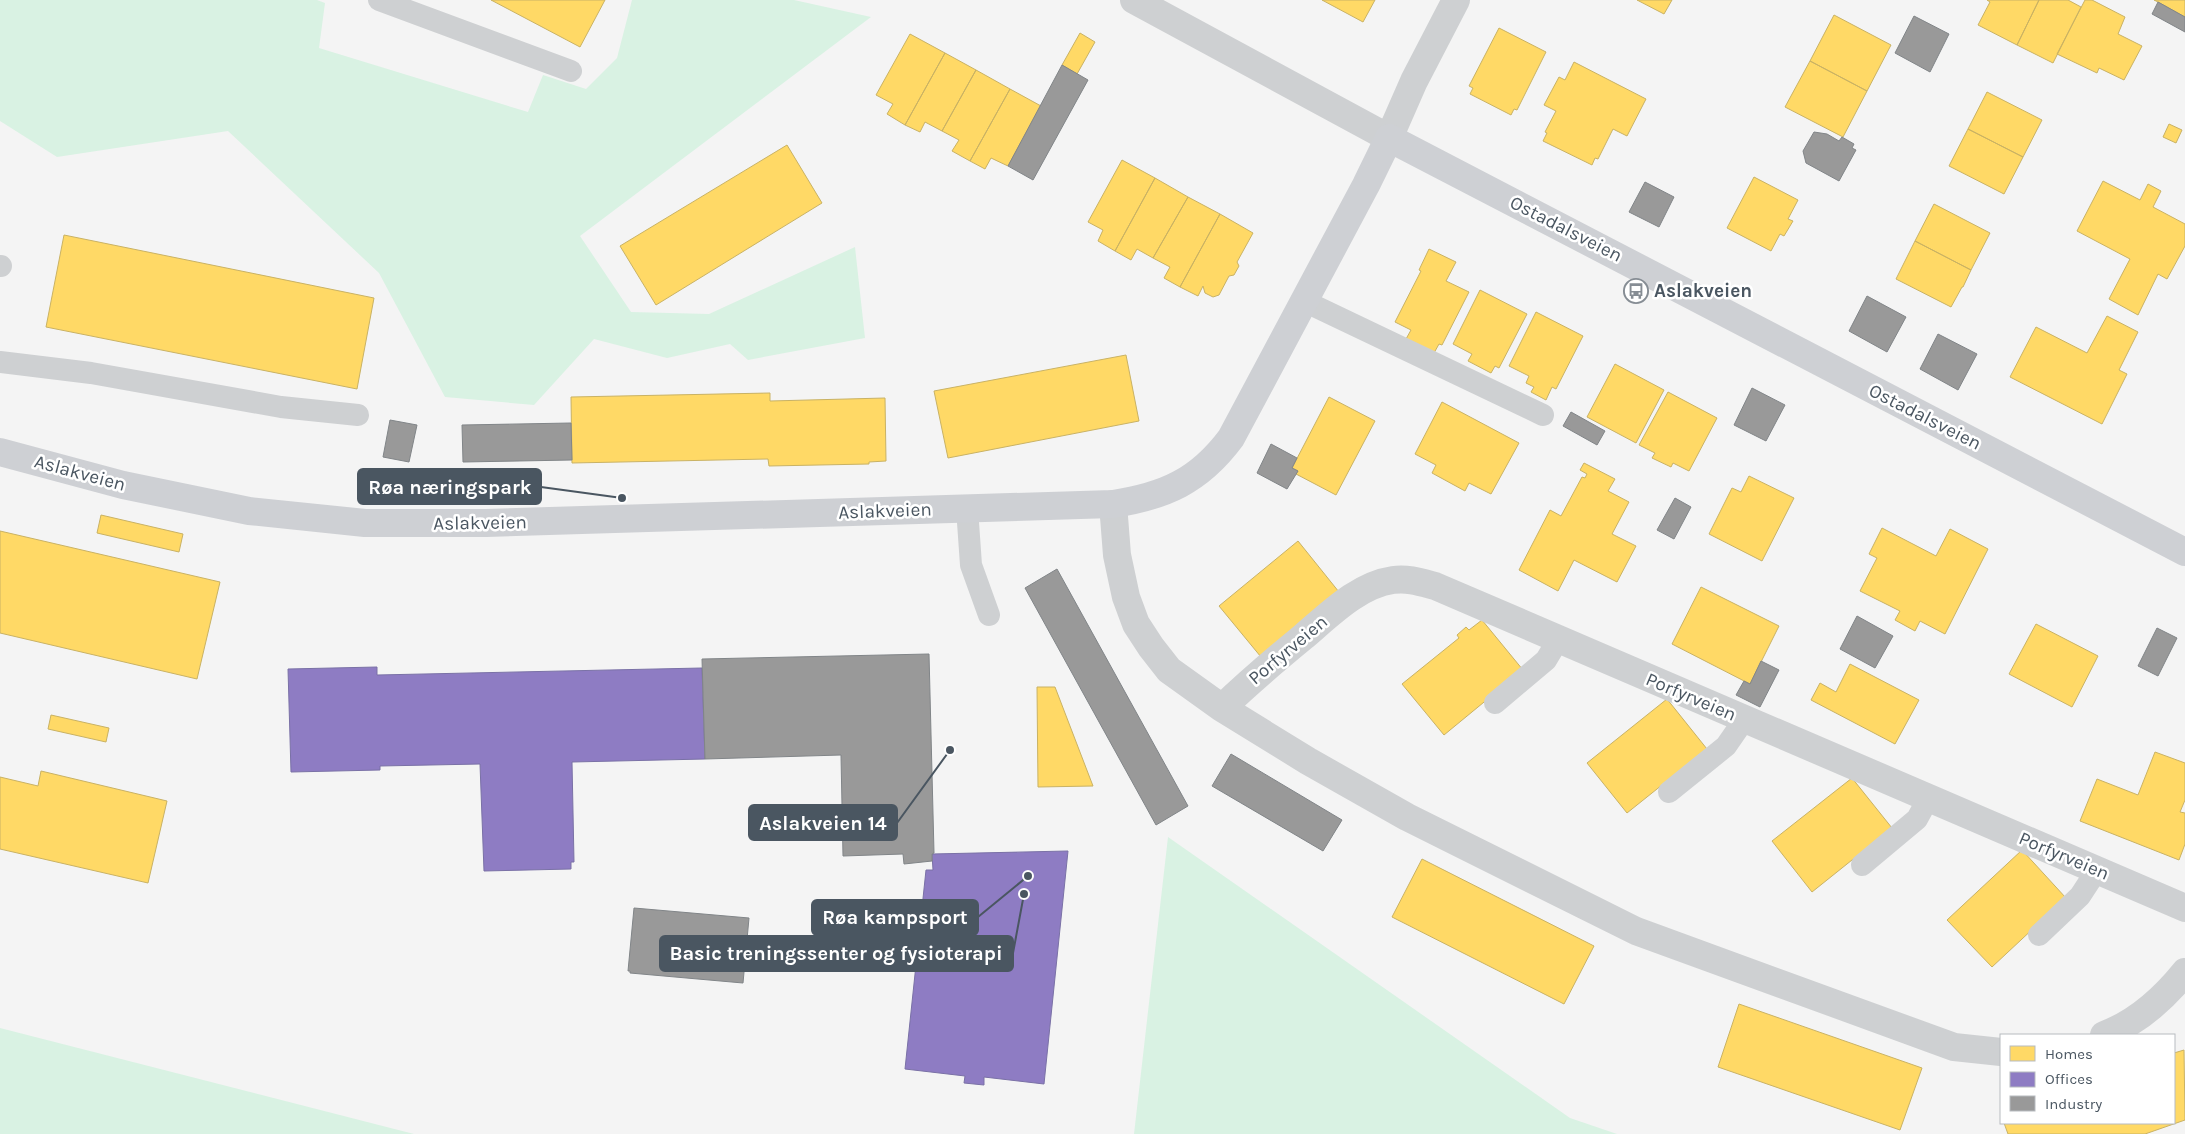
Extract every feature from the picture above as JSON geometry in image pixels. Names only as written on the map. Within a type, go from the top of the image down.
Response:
[{"type":"street","name":"Ostadalsveien","points":[[1134,0],[1388,138],[2185,552]]},
{"type":"street","name":"Aslakveien","points":[[0,452],[122,485],[174,496],[249,511],[340,521],[486,523],[1112,504],[1165,492],[1194,476],[1216,458],[1231,438],[1366,185],[1414,81],[1456,0]]},
{"type":"street","points":[[1112,504],[1117,556],[1126,597],[1136,624],[1169,670],[1222,708],[1308,761],[1407,817],[1636,931],[1954,1047],[2000,1052]]},
{"type":"street","name":"Porfyrveien","points":[[1222,708],[1259,673],[1343,604],[1371,588],[1392,580],[1411,579],[1435,586],[2185,908]]},
{"type":"street","points":[[2107,1034],[2140,1015],[2171,989],[2185,972]]},
{"type":"lane","points":[[379,0],[571,71]]},
{"type":"lane","points":[[1304,300],[1543,415]]},
{"type":"lane","points":[[0,362],[91,373],[281,407],[358,415]]},
{"type":"lane","points":[[967,508],[972,565],[990,615]]},
{"type":"lane","points":[[1495,703],[1546,660],[1558,640]]},
{"type":"lane","points":[[1669,792],[1726,746],[1744,720]]},
{"type":"lane","points":[[1862,865],[1917,819],[1929,797]]},
{"type":"lane","points":[[2039,936],[2080,896],[2097,870]]},
{"type":"green space","points":[[0,0],[317,0],[325,3],[319,48],[528,112],[543,75],[586,89],[617,58],[632,0],[794,0],[871,17],[580,236],[631,312],[709,314],[855,247],[865,338],[748,360],[730,344],[667,358],[594,339],[534,405],[445,397],[379,273],[228,131],[57,157],[0,121]]},
{"type":"green space","points":[[1168,837],[1570,1118],[1617,1134],[1134,1134]]},
{"type":"green space","points":[[0,1028],[414,1134],[0,1134]]},
{"type":"building: Homes","points":[[491,0],[605,0],[580,47]]},
{"type":"building: Homes","points":[[1322,0],[1375,0],[1363,22]]},
{"type":"building: Homes","points":[[1637,0],[1672,0],[1664,14]]},
{"type":"building: Homes","points":[[1987,0],[2039,0],[2017,45],[1978,25],[1990,2]]},
{"type":"building: Homes","points":[[2039,0],[2068,0],[2081,7],[2053,63],[2017,45]]},
{"type":"building: Homes","points":[[2085,0],[2092,0],[2125,17],[2118,34],[2142,46],[2124,80],[2099,68],[2097,73],[2057,54]]},
{"type":"building: Homes","points":[[2154,0],[2185,0],[2185,17],[2158,2]]},
{"type":"building: Homes","points":[[1834,15],[1891,45],[1867,91],[1810,61]]},
{"type":"building: Homes","points":[[1499,28],[1546,52],[1517,110],[1514,109],[1511,115],[1470,94],[1473,88],[1469,86]]},
{"type":"building: Homes","points":[[1080,33],[1095,42],[1077,74],[1062,65]]},
{"type":"building: Homes","points":[[910,34],[945,53],[905,125],[887,114],[893,104],[876,95]]},
{"type":"building: Homes","points":[[945,53],[976,70],[942,131],[925,122],[920,132],[905,125]]},
{"type":"building: Homes","points":[[1810,61],[1867,91],[1843,137],[1785,107]]},
{"type":"building: Homes","points":[[1574,62],[1646,99],[1627,136],[1613,129],[1598,159],[1595,158],[1592,165],[1543,141],[1547,133],[1545,132],[1556,111],[1544,105],[1559,77],[1565,80]]},
{"type":"building: Homes","points":[[976,70],[1010,89],[970,161],[952,151],[959,140],[942,131]]},
{"type":"building: Homes","points":[[1010,89],[1041,106],[1008,166],[991,158],[985,169],[970,161]]},
{"type":"building: Homes","points":[[1987,92],[2042,120],[2023,157],[1968,129]]},
{"type":"building: Homes","points":[[2169,124],[2182,130],[2176,143],[2163,137]]},
{"type":"building: Homes","points":[[1968,129],[2023,157],[2004,194],[1949,166]]},
{"type":"building: Homes","points":[[787,145],[822,203],[656,305],[620,246]]},
{"type":"building: Homes","points":[[1122,160],[1155,178],[1115,251],[1098,241],[1103,230],[1088,222]]},
{"type":"building: Homes","points":[[1754,177],[1798,200],[1788,219],[1793,221],[1784,236],[1780,234],[1771,251],[1727,228]]},
{"type":"building: Homes","points":[[1155,178],[1188,197],[1153,258],[1137,249],[1131,260],[1115,251]]},
{"type":"building: Homes","points":[[2103,181],[2140,200],[2148,184],[2161,191],[2153,207],[2185,224],[2185,246],[2167,279],[2158,274],[2138,315],[2109,299],[2130,259],[2077,231]]},
{"type":"building: Homes","points":[[1188,197],[1220,214],[1180,287],[1164,278],[1170,267],[1153,258]]},
{"type":"building: Homes","points":[[1934,204],[1990,233],[1971,270],[1915,241]]},
{"type":"building: Homes","points":[[1220,214],[1253,233],[1237,262],[1239,266],[1234,275],[1229,276],[1219,295],[1213,297],[1205,293],[1203,286],[1198,296],[1180,287]]},
{"type":"building: Homes","points":[[64,235],[374,298],[357,389],[46,327]]},
{"type":"building: Homes","points":[[1915,241],[1971,270],[1951,307],[1896,279]]},
{"type":"building: Homes","points":[[1429,249],[1456,262],[1446,281],[1469,292],[1442,345],[1439,344],[1434,353],[1406,339],[1411,330],[1395,322],[1421,271],[1419,270]]},
{"type":"building: Homes","points":[[1480,290],[1527,314],[1499,368],[1495,366],[1491,373],[1468,361],[1472,354],[1453,344]]},
{"type":"building: Homes","points":[[1536,312],[1583,336],[1556,389],[1552,387],[1546,400],[1531,392],[1534,387],[1526,383],[1529,376],[1509,366]]},
{"type":"building: Homes","points":[[2107,316],[2138,332],[2119,370],[2127,374],[2102,424],[2010,377],[2036,327],[2087,353]]},
{"type":"building: Homes","points":[[1126,355],[1139,421],[948,458],[934,391]]},
{"type":"building: Homes","points":[[1615,364],[1664,390],[1636,443],[1587,417]]},
{"type":"building: Homes","points":[[1668,392],[1717,418],[1689,471],[1673,463],[1671,467],[1652,458],[1655,453],[1639,445]]},
{"type":"building: Homes","points":[[770,393],[770,401],[885,398],[886,461],[869,462],[869,464],[769,466],[768,459],[572,463],[571,397]]},
{"type":"building: Homes","points":[[1329,397],[1375,421],[1336,495],[1296,474],[1298,471],[1292,468]]},
{"type":"building: Homes","points":[[1442,402],[1519,443],[1491,494],[1469,483],[1465,491],[1432,473],[1436,465],[1415,454]]},
{"type":"building: Homes","points":[[1584,463],[1615,479],[1608,491],[1629,502],[1612,534],[1636,546],[1617,582],[1574,560],[1558,591],[1519,570],[1550,510],[1561,516],[1582,477],[1585,478],[1587,474],[1580,470]]},
{"type":"building: Homes","points":[[1749,476],[1794,498],[1762,561],[1709,534],[1732,488],[1741,492]]},
{"type":"building: Homes","points":[[101,515],[183,534],[179,552],[97,533]]},
{"type":"building: Homes","points":[[1882,528],[1936,556],[1950,529],[1988,549],[1945,634],[1920,621],[1915,631],[1895,620],[1900,611],[1860,591],[1877,558],[1869,554]]},
{"type":"building: Homes","points":[[0,531],[220,582],[197,679],[0,633]]},
{"type":"building: Homes","points":[[1298,541],[1339,592],[1261,657],[1219,606]]},
{"type":"building: Homes","points":[[1701,587],[1779,626],[1750,684],[1672,644]]},
{"type":"building: Homes","points":[[1482,620],[1523,670],[1444,735],[1402,684],[1459,638],[1457,635],[1466,627],[1469,630]]},
{"type":"building: Homes","points":[[2036,624],[2098,656],[2072,707],[2009,674]]},
{"type":"building: Homes","points":[[1850,664],[1919,700],[1895,744],[1811,700],[1820,683],[1836,692]]},
{"type":"building: Homes","points":[[1037,687],[1055,687],[1093,786],[1038,787]]},
{"type":"building: Homes","points":[[1667,699],[1707,749],[1627,813],[1587,763]]},
{"type":"building: Homes","points":[[51,715],[109,728],[106,742],[48,729]]},
{"type":"building: Homes","points":[[2155,752],[2185,763],[2185,800],[2180,812],[2185,813],[2185,844],[2179,860],[2080,821],[2097,779],[2138,795]]},
{"type":"building: Homes","points":[[41,771],[167,801],[148,883],[0,849],[0,777],[38,786]]},
{"type":"building: Homes","points":[[1852,778],[1892,828],[1812,892],[1772,841]]},
{"type":"building: Homes","points":[[2022,850],[2066,898],[1992,967],[1947,920]]},
{"type":"building: Homes","points":[[1422,859],[1594,946],[1564,1004],[1392,917]]},
{"type":"building: Homes","points":[[1739,1004],[1922,1068],[1900,1130],[1718,1067]]},
{"type":"building: Homes","points":[[2184,1050],[2185,1120],[2175,1124],[2175,1053]]},
{"type":"building: Homes","points":[[2004,1124],[2174,1124],[2145,1134],[2008,1134]]},
{"type":"building: Offices","points":[[377,667],[377,675],[702,668],[705,759],[572,762],[574,862],[571,862],[571,869],[484,871],[480,764],[380,766],[380,770],[291,772],[288,669]]},
{"type":"building: Offices","points":[[1068,851],[1044,1084],[984,1077],[984,1085],[964,1083],[965,1076],[905,1069],[926,870],[933,870],[932,854]]},
{"type":"building: Industry","points":[[2158,2],[2185,17],[2185,32],[2152,14]]},
{"type":"building: Industry","points":[[1914,16],[1949,34],[1930,72],[1895,53]]},
{"type":"building: Industry","points":[[1062,65],[1088,80],[1033,180],[1008,166]]},
{"type":"building: Industry","points":[[1814,132],[1827,134],[1839,141],[1842,137],[1854,144],[1852,148],[1856,150],[1839,181],[1806,163],[1803,151]]},
{"type":"building: Industry","points":[[1645,182],[1674,197],[1659,227],[1629,212]]},
{"type":"building: Industry","points":[[1867,296],[1906,317],[1887,352],[1849,331]]},
{"type":"building: Industry","points":[[1938,334],[1977,354],[1958,390],[1920,369]]},
{"type":"building: Industry","points":[[1752,388],[1785,405],[1766,441],[1734,425]]},
{"type":"building: Industry","points":[[1571,412],[1605,431],[1597,445],[1563,426]]},
{"type":"building: Industry","points":[[390,420],[417,425],[409,462],[383,457]]},
{"type":"building: Industry","points":[[571,423],[572,460],[463,462],[462,425]]},
{"type":"building: Industry","points":[[1271,444],[1297,458],[1292,468],[1298,471],[1287,489],[1257,473]]},
{"type":"building: Industry","points":[[1675,498],[1691,507],[1674,539],[1657,530]]},
{"type":"building: Industry","points":[[1057,569],[1188,806],[1156,825],[1025,588]]},
{"type":"building: Industry","points":[[1857,616],[1893,636],[1875,668],[1840,649]]},
{"type":"building: Industry","points":[[2157,628],[2177,638],[2158,676],[2138,666]]},
{"type":"building: Industry","points":[[929,654],[934,853],[932,854],[932,861],[904,864],[903,854],[843,856],[841,755],[705,759],[702,659]]},
{"type":"building: Industry","points":[[1761,661],[1779,670],[1760,707],[1736,695],[1744,681],[1750,684]]},
{"type":"building: Industry","points":[[1231,754],[1342,820],[1323,851],[1212,786]]},
{"type":"building: Industry","points":[[634,908],[749,918],[743,983],[630,973],[628,971]]},
{"type":"place","name":"Aslakveien","points":[[1636,291]]},
{"type":"place","name":"Røa næringspark","points":[[622,498]]},
{"type":"place","name":"Aslakveien 14","points":[[950,750]]},
{"type":"place","name":"Røa kampsport","points":[[1028,876]]},
{"type":"place","name":"Basic treningssenter og fysioterapi","points":[[1024,894]]}]
